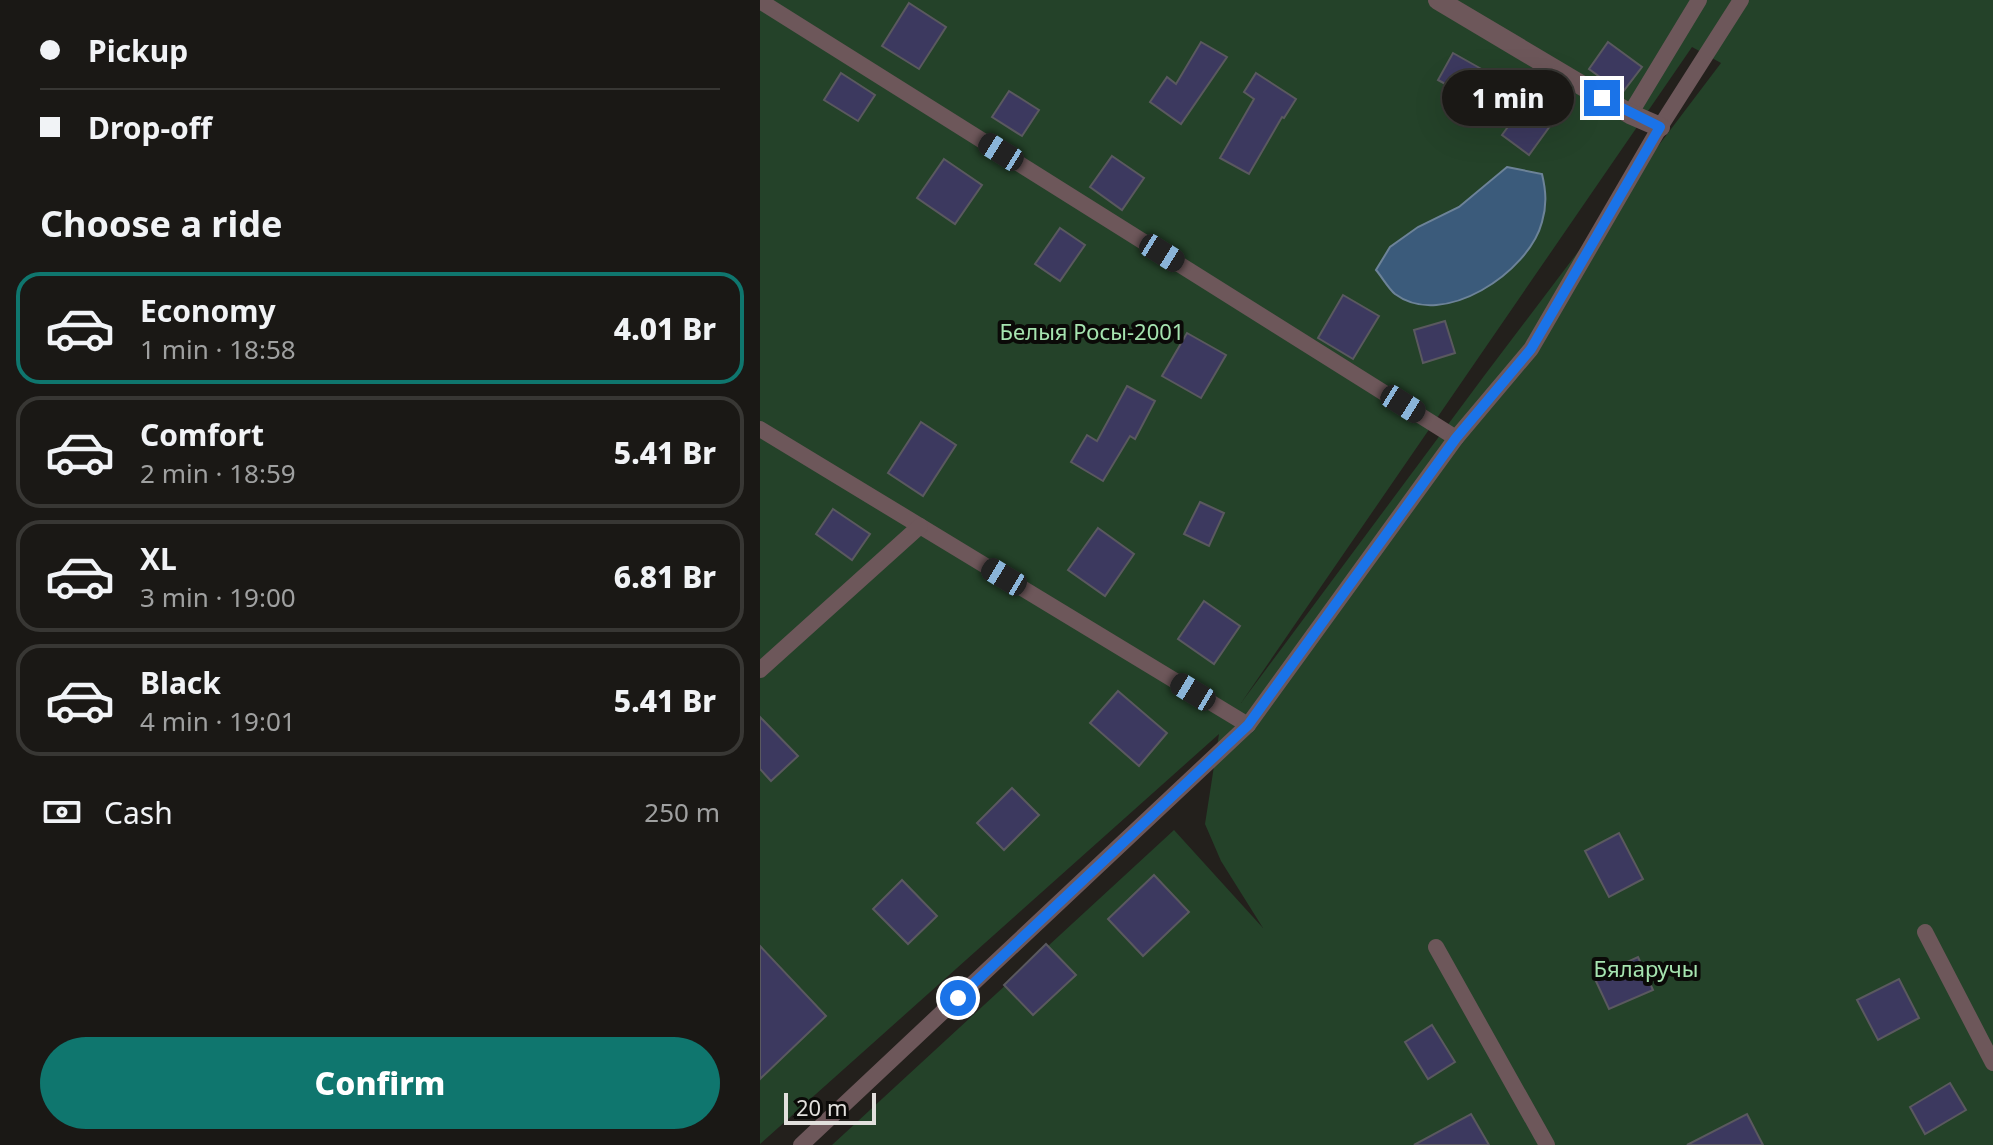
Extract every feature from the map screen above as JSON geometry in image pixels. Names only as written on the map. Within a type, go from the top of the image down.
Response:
[{"type":"street","points":[[1438,0],[1630,114],[1660,127]]},
{"type":"lane","points":[[1630,114],[1699,0]]},
{"type":"lane","points":[[801,1145],[1248,725],[1456,438],[1531,349],[1660,127],[1741,0]]},
{"type":"lane","points":[[760,1],[1456,438]]},
{"type":"lane","points":[[760,429],[1248,725]]},
{"type":"lane","points":[[760,670],[920,526]]},
{"type":"lane","points":[[1925,932],[1993,1063]]},
{"type":"lane","points":[[1436,947],[1547,1145]]},
{"type":"green space","points":[[760,0],[1993,0],[1993,1145],[832,1145],[1174,830],[1263,928],[1221,861],[1205,824],[1219,734],[760,1144]],"holes":[[[1692,47],[1721,63],[1484,376],[1241,703]]]},
{"type":"water","points":[[1507,167],[1542,174],[1544,186],[1542,222],[1534,241],[1520,259],[1482,290],[1459,300],[1436,305],[1415,303],[1395,294],[1376,270],[1390,247],[1418,227],[1459,207]]},
{"type":"building","points":[[909,3],[946,27],[919,69],[882,46]]},
{"type":"building","points":[[1201,42],[1227,57],[1181,124],[1150,102],[1167,77],[1176,84]]},
{"type":"building","points":[[1608,42],[1642,67],[1622,93],[1589,69]]},
{"type":"building","points":[[1453,53],[1485,71],[1469,97],[1438,80]]},
{"type":"building","points":[[841,73],[875,95],[858,121],[824,100]]},
{"type":"building","points":[[1256,73],[1296,99],[1249,174],[1220,158],[1254,99],[1244,92]]},
{"type":"building","points":[[1009,91],[1039,110],[1022,136],[992,117]]},
{"type":"building","points":[[1531,95],[1558,115],[1529,155],[1502,135]]},
{"type":"building","points":[[1112,156],[1144,178],[1122,210],[1090,187]]},
{"type":"building","points":[[944,159],[982,185],[955,224],[917,198]]},
{"type":"building","points":[[1060,228],[1085,245],[1060,281],[1035,264]]},
{"type":"building","points":[[1343,295],[1379,316],[1353,359],[1318,338]]},
{"type":"building","points":[[1445,321],[1455,353],[1423,363],[1414,330]]},
{"type":"building","points":[[1187,333],[1226,355],[1201,398],[1162,376]]},
{"type":"building","points":[[1127,386],[1155,401],[1135,439],[1130,436],[1103,481],[1071,462],[1087,435],[1097,441]]},
{"type":"building","points":[[921,422],[956,445],[923,496],[888,473]]},
{"type":"building","points":[[1200,502],[1224,513],[1209,546],[1184,534]]},
{"type":"building","points":[[833,509],[870,534],[852,560],[816,534]]},
{"type":"building","points":[[1098,528],[1134,554],[1105,596],[1068,570]]},
{"type":"building","points":[[1204,601],[1240,626],[1214,664],[1178,639]]},
{"type":"building","points":[[1118,691],[1167,733],[1139,766],[1090,723]]},
{"type":"building","points":[[760,717],[798,756],[771,781],[760,769]]},
{"type":"building","points":[[1012,788],[1039,815],[1004,850],[977,823]]},
{"type":"building","points":[[1619,833],[1643,879],[1609,897],[1585,851]]},
{"type":"building","points":[[1154,875],[1189,912],[1143,956],[1108,919]]},
{"type":"building","points":[[902,880],[937,916],[908,944],[873,909]]},
{"type":"building","points":[[1046,944],[1076,975],[1033,1015],[1004,985]]},
{"type":"building","points":[[760,946],[826,1016],[760,1079]]},
{"type":"building","points":[[1638,957],[1653,990],[1609,1009],[1594,977]]},
{"type":"building","points":[[1899,979],[1919,1018],[1878,1040],[1857,1000]]},
{"type":"building","points":[[1432,1025],[1455,1062],[1428,1079],[1405,1042]]},
{"type":"building","points":[[1950,1083],[1966,1110],[1925,1134],[1910,1107]]},
{"type":"building","points":[[1471,1114],[1489,1145],[1414,1145]]},
{"type":"building","points":[[1747,1114],[1763,1145],[1687,1145]]},
{"type":"route","points":[[958,998],[1248,725],[1456,438],[1531,349],[1660,127],[1602,98]]},
{"type":"park label","name":"Белыя Росы-2001","points":[[1092,332]]},
{"type":"park label","name":"Бяларучы","points":[[1646,969]]}]
